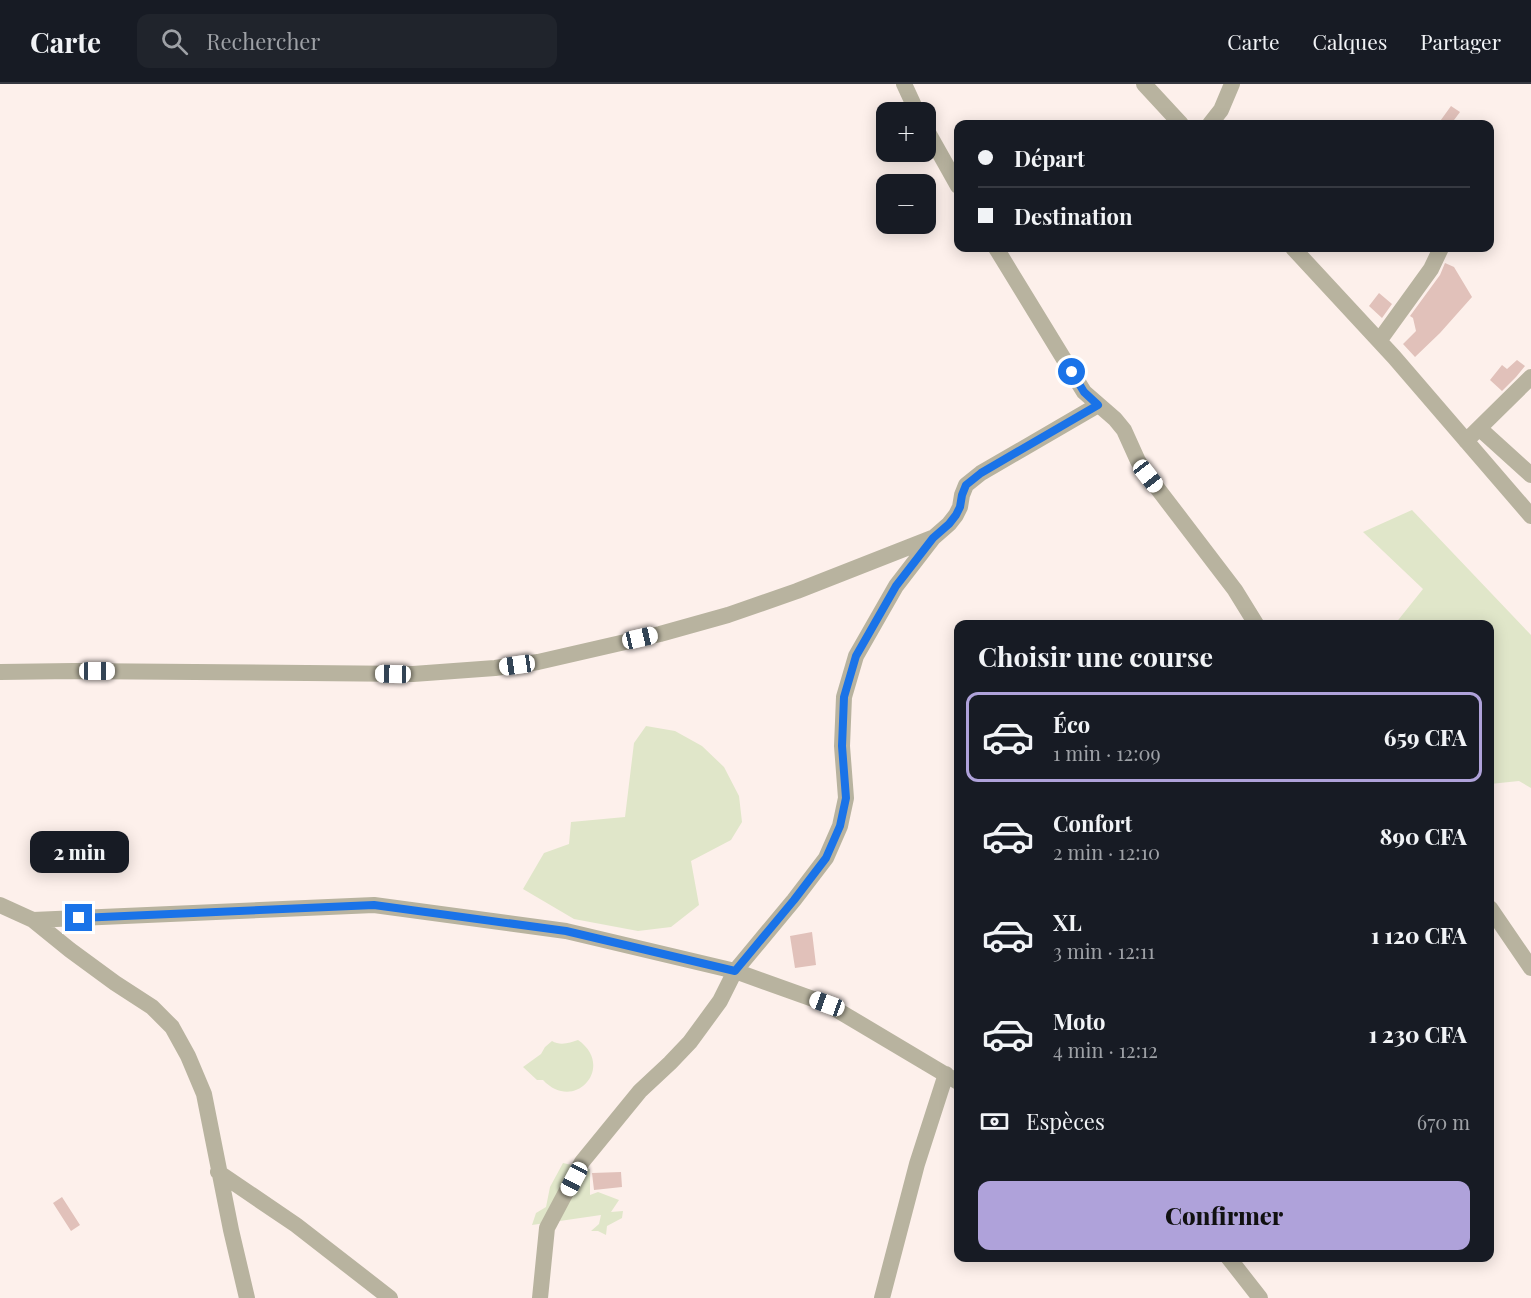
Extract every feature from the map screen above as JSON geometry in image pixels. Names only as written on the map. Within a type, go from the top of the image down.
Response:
[{"type":"street","points":[[904,84],[912,102]]},
{"type":"street","points":[[1144,84],[1177,120]]},
{"type":"street","points":[[1213,120],[1221,110],[1232,84]]},
{"type":"street","points":[[936,147],[954,179]]},
{"type":"street","points":[[998,252],[1084,392],[1124,430],[1138,461],[1148,476],[1235,590],[1254,620]]},
{"type":"street","points":[[1297,252],[1379,341],[1531,516]]},
{"type":"street","points":[[1379,341],[1431,269],[1438,252]]},
{"type":"street","points":[[1466,441],[1531,377]]},
{"type":"street","points":[[540,1298],[547,1228],[582,1162],[640,1091],[690,1042],[720,1001],[735,971],[826,858],[840,826],[846,798],[842,746],[844,697],[856,656],[896,586],[933,538],[956,515],[966,485],[981,473],[1098,405]]},
{"type":"street","points":[[1479,428],[1531,475]]},
{"type":"street","points":[[0,672],[413,674],[506,667],[538,662],[728,615],[933,538]]},
{"type":"street","points":[[0,905],[33,920],[115,983],[152,1007],[172,1027],[188,1056],[204,1094],[247,1298]]},
{"type":"street","points":[[33,920],[374,905],[566,931],[735,971],[827,1004],[952,1078],[916,1164],[882,1298]]},
{"type":"street","points":[[1494,914],[1531,968]]},
{"type":"street","points":[[219,1172],[296,1225],[390,1298]]},
{"type":"street","points":[[1232,1262],[1260,1298]]},
{"type":"green space","points":[[1412,510],[1531,635],[1531,788],[1519,781],[1494,784],[1494,620],[1398,620],[1423,589],[1363,532]]},
{"type":"green space","points":[[646,726],[675,731],[702,746],[724,767],[739,796],[742,822],[731,840],[691,861],[699,905],[671,927],[638,931],[574,919],[523,889],[544,853],[569,844],[571,822],[625,817],[634,743]]},
{"type":"green space","points":[[578,1040],[589,1051],[593,1062],[592,1073],[587,1083],[578,1089],[567,1092],[555,1089],[543,1080],[537,1080],[523,1067],[541,1054],[552,1041],[562,1044]]},
{"type":"green space","points":[[563,1163],[590,1169],[590,1195],[598,1192],[619,1200],[611,1212],[623,1211],[622,1218],[607,1226],[606,1235],[598,1231],[591,1231],[599,1224],[601,1215],[532,1225],[536,1213],[546,1207],[550,1187]]},
{"type":"building","points":[[1451,106],[1460,112],[1454,120],[1441,120]]},
{"type":"building","points":[[1445,263],[1454,267],[1472,297],[1415,357],[1403,344],[1416,331],[1413,318],[1410,316],[1440,275]]},
{"type":"building","points":[[1379,293],[1392,304],[1382,318],[1369,306]]},
{"type":"building","points":[[1517,360],[1525,366],[1502,391],[1490,380],[1502,365],[1507,369]]},
{"type":"building","points":[[812,932],[816,965],[795,968],[790,936]]},
{"type":"building","points":[[621,1172],[622,1187],[594,1190],[592,1173]]},
{"type":"building","points":[[62,1197],[80,1225],[71,1231],[53,1203]]},
{"type":"route","points":[[79,918],[374,905],[566,931],[735,971],[826,858],[840,826],[846,798],[842,746],[844,697],[856,656],[896,586],[933,538],[956,515],[966,485],[981,473],[1098,405],[1084,392],[1072,372]]}]
